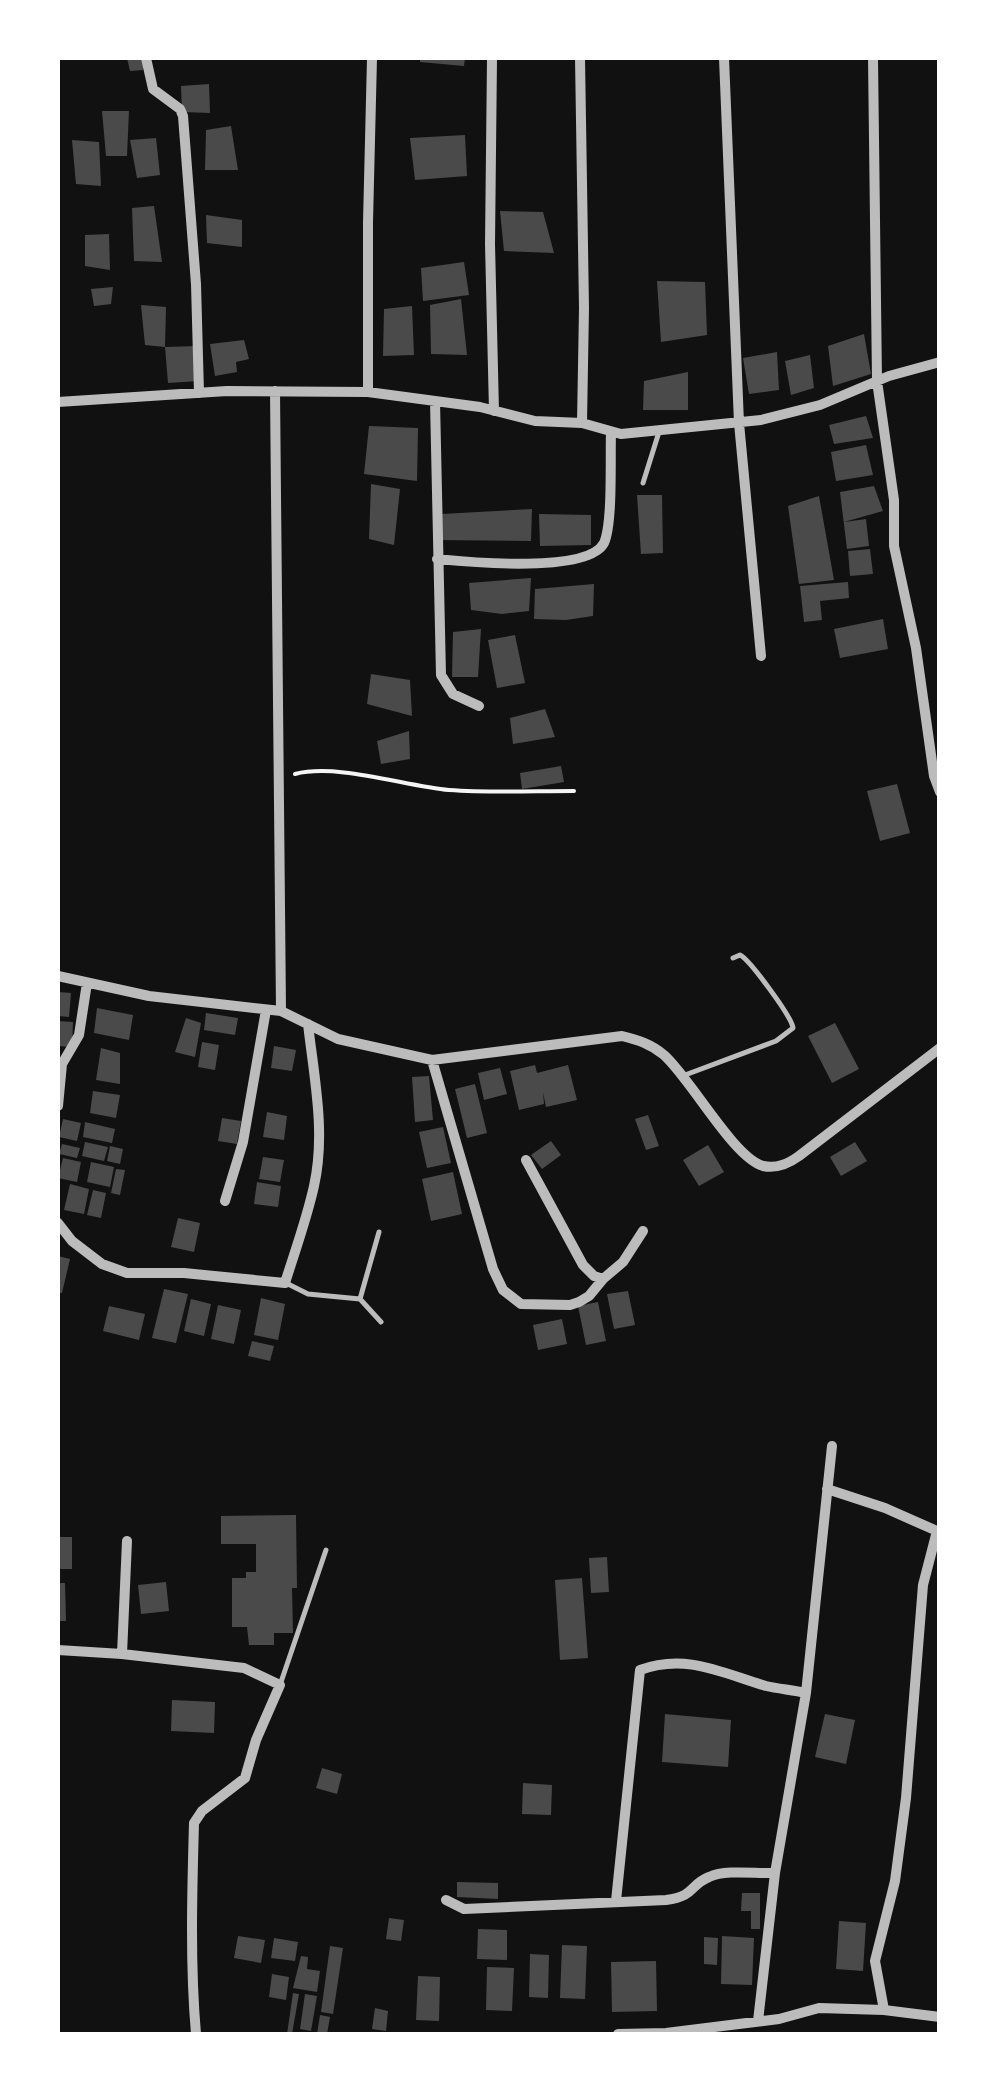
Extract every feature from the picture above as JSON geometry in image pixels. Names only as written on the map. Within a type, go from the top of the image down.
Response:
[{"type":"street","points":[[146,58],[154,90],[180,109],[183,116],[196,284],[199,393]]},
{"type":"street","points":[[368,392],[372,58]]},
{"type":"street","points":[[492,58],[490,244],[494,410]]},
{"type":"street","points":[[580,58],[582,423]]},
{"type":"street","points":[[724,58],[739,423],[761,656]]},
{"type":"street","points":[[872,58],[877,381],[894,500],[894,546],[940,792]]},
{"type":"street","points":[[58,402],[275,390],[368,392],[494,410],[535,421],[582,423],[611,433],[660,432],[739,423],[820,405],[877,381],[940,362]]},
{"type":"street","points":[[275,390],[281,1011]]},
{"type":"street","points":[[435,401],[440,675],[454,694],[479,706]]},
{"type":"street","points":[[437,559],[494,565],[572,560],[594,553],[604,542],[611,433]]},
{"type":"street","points":[[58,976],[149,996],[281,1011],[338,1039],[432,1060],[622,1036],[645,1042],[664,1055],[741,1150],[760,1165],[775,1167],[788,1164],[940,1048]]},
{"type":"street","points":[[58,1106],[62,1064],[78,1035],[87,983]]},
{"type":"street","points":[[224,1201],[243,1142],[266,1010]]},
{"type":"street","points":[[58,1223],[72,1242],[102,1264],[127,1273],[184,1273],[285,1282],[314,1186],[319,1150],[319,1115],[308,1024]]},
{"type":"street","points":[[432,1060],[492,1269],[504,1290],[521,1304],[570,1305],[590,1296],[623,1262],[643,1230]]},
{"type":"street","points":[[526,1160],[583,1265],[603,1279]]},
{"type":"street","points":[[758,2021],[775,1873],[806,1692],[832,1446]]},
{"type":"street","points":[[827,1489],[886,1508],[937,1532],[923,1585],[906,1798],[895,1881],[874,1961],[884,2010]]},
{"type":"street","points":[[122,1654],[126,1542]]},
{"type":"street","points":[[58,1650],[244,1668],[280,1685],[256,1740],[245,1778],[202,1811],[194,1823],[191,1975],[196,2034]]},
{"type":"street","points":[[616,1901],[640,1670],[685,1663],[718,1668],[767,1686],[806,1692]]},
{"type":"street","points":[[446,1900],[464,1909],[680,1898],[715,1875],[775,1873]]},
{"type":"street","points":[[618,2034],[666,2033],[819,2008],[940,2017]]},
{"type":"lane","points":[[642,482],[660,432]]},
{"type":"lane","points":[[682,1076],[776,1041],[793,1028],[791,1016],[747,958],[733,958]]},
{"type":"lane","points":[[360,1299],[379,1232]]},
{"type":"lane","points":[[285,1282],[308,1294],[360,1299],[381,1322]]},
{"type":"lane","points":[[280,1685],[326,1550]]},
{"type":"path","points":[[280,777],[309,770],[392,778],[447,790],[574,791]]},
{"type":"building","points":[[127,58],[143,58],[143,70],[130,71]]},
{"type":"building","points":[[420,58],[465,58],[464,66],[420,62]]},
{"type":"building","points":[[209,84],[210,113],[182,112],[181,86]]},
{"type":"building","points":[[102,111],[129,111],[127,156],[106,156]]},
{"type":"building","points":[[231,126],[238,170],[205,170],[206,130]]},
{"type":"building","points":[[465,135],[467,176],[415,180],[410,138]]},
{"type":"building","points":[[156,138],[160,175],[137,178],[130,140]]},
{"type":"building","points":[[72,140],[99,142],[101,186],[76,184]]},
{"type":"building","points":[[154,206],[162,262],[134,261],[132,208]]},
{"type":"building","points":[[500,211],[543,212],[554,253],[504,251]]},
{"type":"building","points":[[206,215],[242,220],[242,247],[207,243]]},
{"type":"building","points":[[109,234],[110,270],[85,266],[85,235]]},
{"type":"building","points":[[464,262],[469,295],[423,301],[421,268]]},
{"type":"building","points":[[657,281],[705,282],[707,335],[661,342]]},
{"type":"building","points":[[113,287],[111,304],[94,306],[91,289]]},
{"type":"building","points":[[461,299],[467,355],[431,354],[430,305]]},
{"type":"building","points":[[141,305],[166,307],[165,347],[145,345]]},
{"type":"building","points":[[412,306],[414,355],[383,356],[384,309]]},
{"type":"building","points":[[864,334],[871,374],[833,386],[828,346]]},
{"type":"building","points":[[244,340],[249,359],[236,362],[237,372],[215,376],[210,344]]},
{"type":"building","points":[[198,346],[199,381],[168,383],[165,347]]},
{"type":"building","points":[[777,352],[779,390],[749,394],[743,358]]},
{"type":"building","points":[[810,355],[814,388],[791,395],[785,361]]},
{"type":"building","points":[[688,372],[688,410],[643,410],[644,381]]},
{"type":"building","points":[[866,416],[873,438],[834,444],[829,425]]},
{"type":"building","points":[[369,426],[418,428],[417,481],[364,474]]},
{"type":"building","points":[[866,445],[873,475],[836,481],[831,452]]},
{"type":"building","points":[[371,484],[400,489],[394,545],[369,539]]},
{"type":"building","points":[[874,486],[883,511],[844,522],[866,519],[869,546],[847,549],[840,492]]},
{"type":"building","points":[[637,495],[662,495],[663,553],[641,554]]},
{"type":"building","points":[[819,496],[834,580],[799,584],[788,506]]},
{"type":"building","points":[[532,509],[531,541],[437,540],[442,514]]},
{"type":"building","points":[[539,514],[591,515],[591,545],[540,546]]},
{"type":"building","points":[[870,549],[873,574],[850,576],[848,551]]},
{"type":"building","points":[[531,578],[529,611],[502,614],[471,610],[469,583]]},
{"type":"building","points":[[848,582],[849,598],[820,601],[822,620],[804,622],[800,586]]},
{"type":"building","points":[[594,584],[593,616],[534,619],[535,589]]},
{"type":"building","points":[[883,619],[888,649],[840,658],[834,629]]},
{"type":"building","points":[[481,629],[478,677],[452,677],[453,632]]},
{"type":"building","points":[[515,635],[525,683],[497,688],[488,640]]},
{"type":"building","points":[[371,674],[410,680],[412,716],[367,704]]},
{"type":"building","points":[[545,709],[555,737],[513,744],[510,718]]},
{"type":"building","points":[[409,731],[410,759],[381,764],[377,741]]},
{"type":"building","points":[[561,766],[564,782],[522,789],[520,773]]},
{"type":"building","points":[[897,784],[910,833],[880,841],[867,791]]},
{"type":"building","points":[[58,992],[71,993],[69,1017],[58,1016]]},
{"type":"building","points":[[97,1008],[133,1015],[129,1040],[94,1033]]},
{"type":"building","points":[[206,1013],[238,1018],[235,1035],[204,1030]]},
{"type":"building","points":[[186,1018],[201,1023],[195,1057],[175,1052]]},
{"type":"building","points":[[58,1021],[73,1022],[72,1047],[58,1046]]},
{"type":"building","points":[[835,1023],[859,1069],[832,1083],[808,1036]]},
{"type":"building","points":[[202,1042],[219,1045],[215,1070],[198,1067]]},
{"type":"building","points":[[274,1046],[296,1050],[292,1071],[271,1068]]},
{"type":"building","points":[[101,1048],[120,1053],[120,1084],[96,1080]]},
{"type":"building","points":[[535,1065],[537,1073],[568,1065],[577,1100],[546,1107],[543,1092],[544,1104],[519,1110],[510,1071]]},
{"type":"building","points":[[500,1068],[507,1094],[484,1100],[478,1073]]},
{"type":"building","points":[[429,1076],[433,1120],[415,1122],[412,1077]]},
{"type":"building","points":[[475,1084],[487,1133],[467,1138],[455,1089]]},
{"type":"building","points":[[93,1091],[120,1095],[116,1118],[90,1113]]},
{"type":"building","points":[[267,1112],[287,1116],[284,1140],[263,1137]]},
{"type":"building","points":[[648,1115],[659,1146],[646,1150],[635,1119]]},
{"type":"building","points":[[222,1118],[241,1121],[237,1144],[218,1141]]},
{"type":"building","points":[[63,1119],[81,1123],[77,1141],[59,1137]]},
{"type":"building","points":[[85,1122],[115,1129],[112,1143],[83,1137]]},
{"type":"building","points":[[443,1127],[451,1163],[427,1168],[419,1132]]},
{"type":"building","points":[[551,1141],[561,1155],[542,1169],[531,1155]]},
{"type":"building","points":[[85,1142],[108,1147],[104,1161],[82,1156]]},
{"type":"building","points":[[855,1142],[867,1161],[841,1176],[830,1157]]},
{"type":"building","points":[[62,1144],[80,1148],[77,1158],[59,1154]]},
{"type":"building","points":[[708,1145],[724,1172],[699,1186],[683,1160]]},
{"type":"building","points":[[110,1146],[123,1149],[120,1164],[107,1161]]},
{"type":"building","points":[[263,1157],[284,1160],[280,1182],[259,1179]]},
{"type":"building","points":[[63,1158],[81,1162],[77,1182],[58,1178]]},
{"type":"building","points":[[91,1162],[114,1167],[110,1187],[87,1182]]},
{"type":"building","points":[[116,1169],[125,1170],[120,1195],[111,1193]]},
{"type":"building","points":[[453,1172],[462,1214],[431,1221],[422,1179]]},
{"type":"building","points":[[257,1182],[281,1186],[278,1207],[254,1204]]},
{"type":"building","points":[[70,1184],[89,1189],[84,1214],[64,1210]]},
{"type":"building","points":[[93,1190],[106,1193],[101,1218],[87,1215]]},
{"type":"building","points":[[178,1218],[200,1223],[194,1252],[171,1247]]},
{"type":"building","points":[[58,1256],[70,1259],[62,1293],[58,1292]]},
{"type":"building","points":[[164,1289],[188,1294],[176,1343],[152,1338]]},
{"type":"building","points":[[628,1291],[635,1325],[614,1329],[607,1294]]},
{"type":"building","points":[[261,1298],[285,1304],[278,1340],[254,1335]]},
{"type":"building","points":[[191,1299],[211,1304],[204,1336],[184,1331]]},
{"type":"building","points":[[598,1302],[606,1341],[586,1345],[578,1306]]},
{"type":"building","points":[[218,1305],[241,1310],[234,1344],[211,1339]]},
{"type":"building","points":[[109,1306],[145,1314],[139,1340],[103,1331]]},
{"type":"building","points":[[562,1319],[567,1344],[538,1350],[533,1325]]},
{"type":"building","points":[[252,1341],[274,1346],[270,1361],[248,1356]]},
{"type":"building","points":[[296,1515],[293,1633],[274,1633],[274,1645],[249,1645],[247,1627],[232,1627],[232,1578],[246,1578],[246,1572],[256,1572],[256,1544],[221,1544],[221,1516]]},
{"type":"building","points":[[58,1537],[72,1537],[72,1569],[58,1569]]},
{"type":"building","points":[[607,1557],[609,1592],[591,1593],[589,1558]]},
{"type":"building","points":[[582,1578],[588,1658],[560,1660],[555,1580]]},
{"type":"building","points":[[166,1582],[169,1611],[141,1614],[138,1585]]},
{"type":"building","points":[[58,1583],[65,1583],[66,1621],[58,1621]]},
{"type":"building","points":[[172,1700],[215,1702],[214,1733],[171,1731]]},
{"type":"building","points":[[665,1714],[731,1720],[728,1767],[662,1762]]},
{"type":"building","points":[[825,1714],[855,1720],[846,1764],[815,1757]]},
{"type":"building","points":[[322,1768],[342,1774],[337,1794],[316,1788]]},
{"type":"building","points":[[523,1783],[552,1785],[551,1815],[522,1814]]},
{"type":"building","points":[[457,1882],[498,1883],[498,1899],[457,1897]]},
{"type":"building","points":[[742,1893],[760,1893],[760,1929],[751,1929],[751,1911],[741,1911]]},
{"type":"building","points":[[389,1918],[404,1920],[401,1941],[386,1939]]},
{"type":"building","points":[[839,1921],[866,1923],[863,1971],[836,1969]]},
{"type":"building","points":[[478,1929],[507,1930],[507,1960],[477,1959]]},
{"type":"building","points":[[238,1936],[265,1940],[261,1963],[234,1958]]},
{"type":"building","points":[[722,1936],[754,1938],[752,1985],[721,1984]]},
{"type":"building","points":[[704,1937],[718,1938],[717,1965],[704,1964]]},
{"type":"building","points":[[274,1938],[298,1942],[295,1961],[271,1958]]},
{"type":"building","points":[[562,1945],[587,1946],[585,1999],[560,1998]]},
{"type":"building","points":[[330,1946],[343,1948],[333,2014],[321,2012]]},
{"type":"building","points":[[530,1954],[549,1955],[548,1998],[529,1997]]},
{"type":"building","points":[[301,1956],[308,1957],[307,1969],[320,1971],[317,1992],[293,1988]]},
{"type":"building","points":[[656,1961],[657,2011],[612,2012],[611,1962]]},
{"type":"building","points":[[487,1967],[514,1968],[512,2011],[486,2010]]},
{"type":"building","points":[[272,1974],[289,1977],[286,2000],[269,1997]]},
{"type":"building","points":[[418,1976],[440,1977],[439,2021],[416,2020]]},
{"type":"building","points":[[293,1993],[299,1994],[292,2034],[287,2034]]},
{"type":"building","points":[[305,1994],[317,1996],[311,2031],[300,2029]]},
{"type":"building","points":[[375,2008],[388,2011],[386,2031],[372,2029]]},
{"type":"building","points":[[320,2015],[330,2017],[327,2034],[317,2034]]}]
